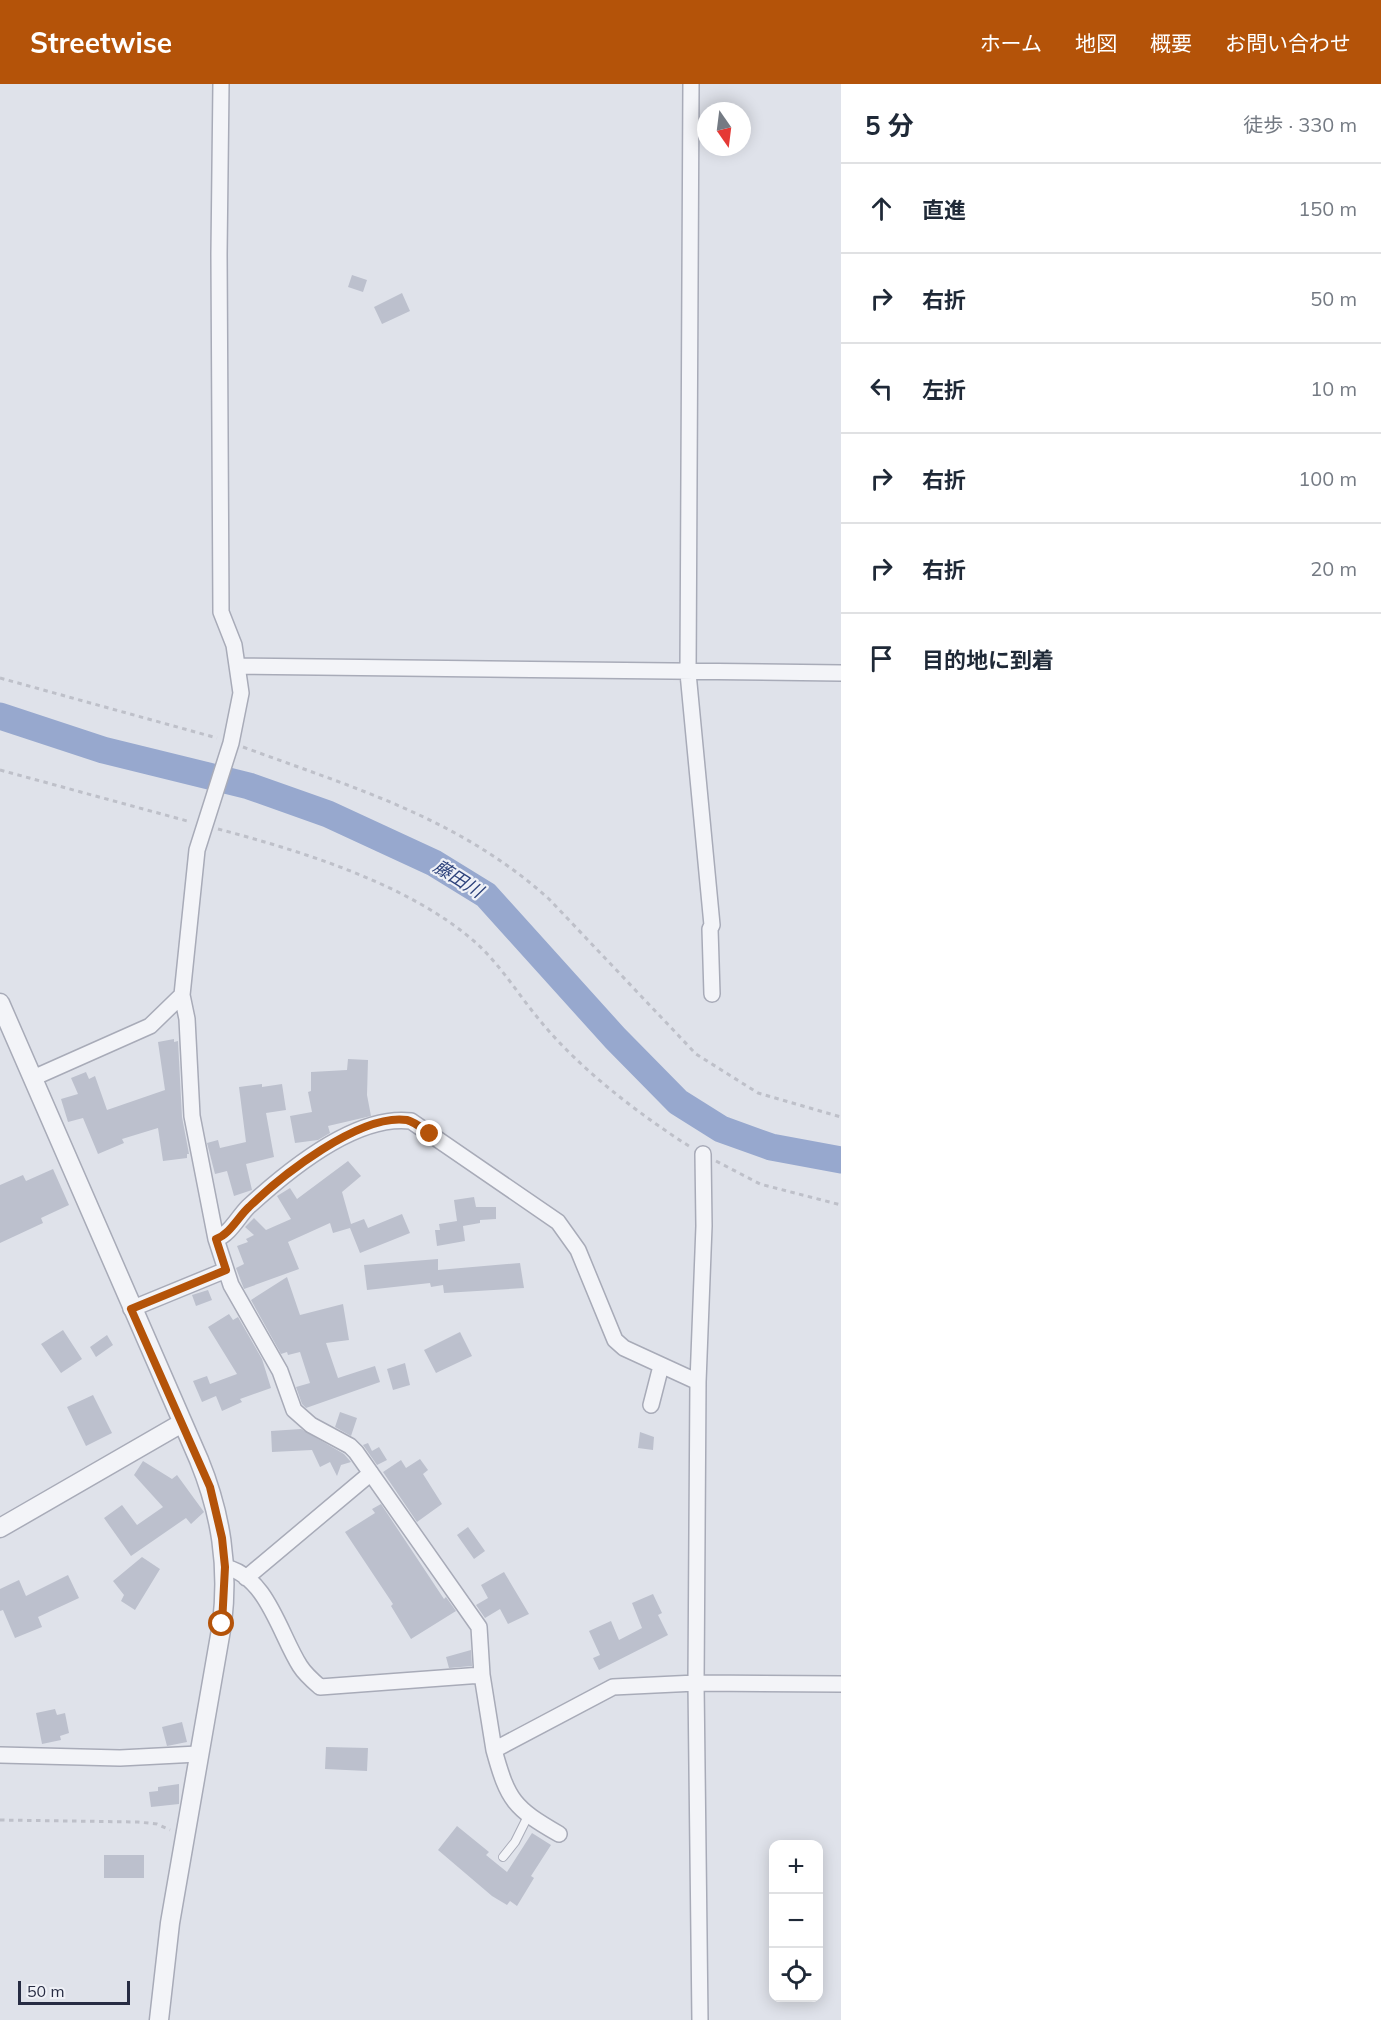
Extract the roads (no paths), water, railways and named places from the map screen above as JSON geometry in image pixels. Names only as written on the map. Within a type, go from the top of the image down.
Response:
[{"type":"street","points":[[221,84],[219,254],[221,612],[234,645],[240,693],[231,743],[203,825],[197,850],[182,995],[187,1019],[192,1116],[216,1239],[226,1270],[256,1332],[280,1371],[294,1410],[311,1425],[350,1446],[479,1627],[482,1675],[494,1750],[508,1795],[528,1816],[559,1834]]},
{"type":"street","points":[[691,84],[688,673],[712,925],[710,929],[712,994]]},
{"type":"street","points":[[238,666],[841,673]]},
{"type":"street","points":[[33,1078],[150,1026],[182,995]]},
{"type":"street","points":[[0,1003],[210,1487],[222,1538],[225,1567],[222,1624],[170,1923],[159,2020]]},
{"type":"street","points":[[216,1239],[226,1233],[261,1196],[321,1150],[385,1121],[411,1121],[558,1222],[578,1250],[615,1340],[624,1348],[699,1382]]},
{"type":"street","points":[[699,2020],[696,1683],[699,1382],[704,1226],[703,1154]]},
{"type":"street","points":[[131,1309],[226,1270]]},
{"type":"street","points":[[651,1405],[661,1366]]},
{"type":"street","points":[[0,1528],[182,1423]]},
{"type":"street","points":[[246,1578],[371,1473]]},
{"type":"street","points":[[225,1567],[236,1569],[261,1594],[301,1667],[320,1687],[482,1675]]},
{"type":"street","points":[[494,1750],[614,1687],[632,1684],[696,1683],[841,1684]]},
{"type":"street","points":[[0,1755],[120,1758],[198,1754]]},
{"type":"lane","points":[[504,1857],[515,1842],[528,1816]]},
{"type":"waterway","name":"藤田川","points":[[0,716],[103,750],[249,786],[328,814],[434,863],[486,895],[615,1038],[678,1102],[721,1129],[771,1147],[841,1160]]}]
